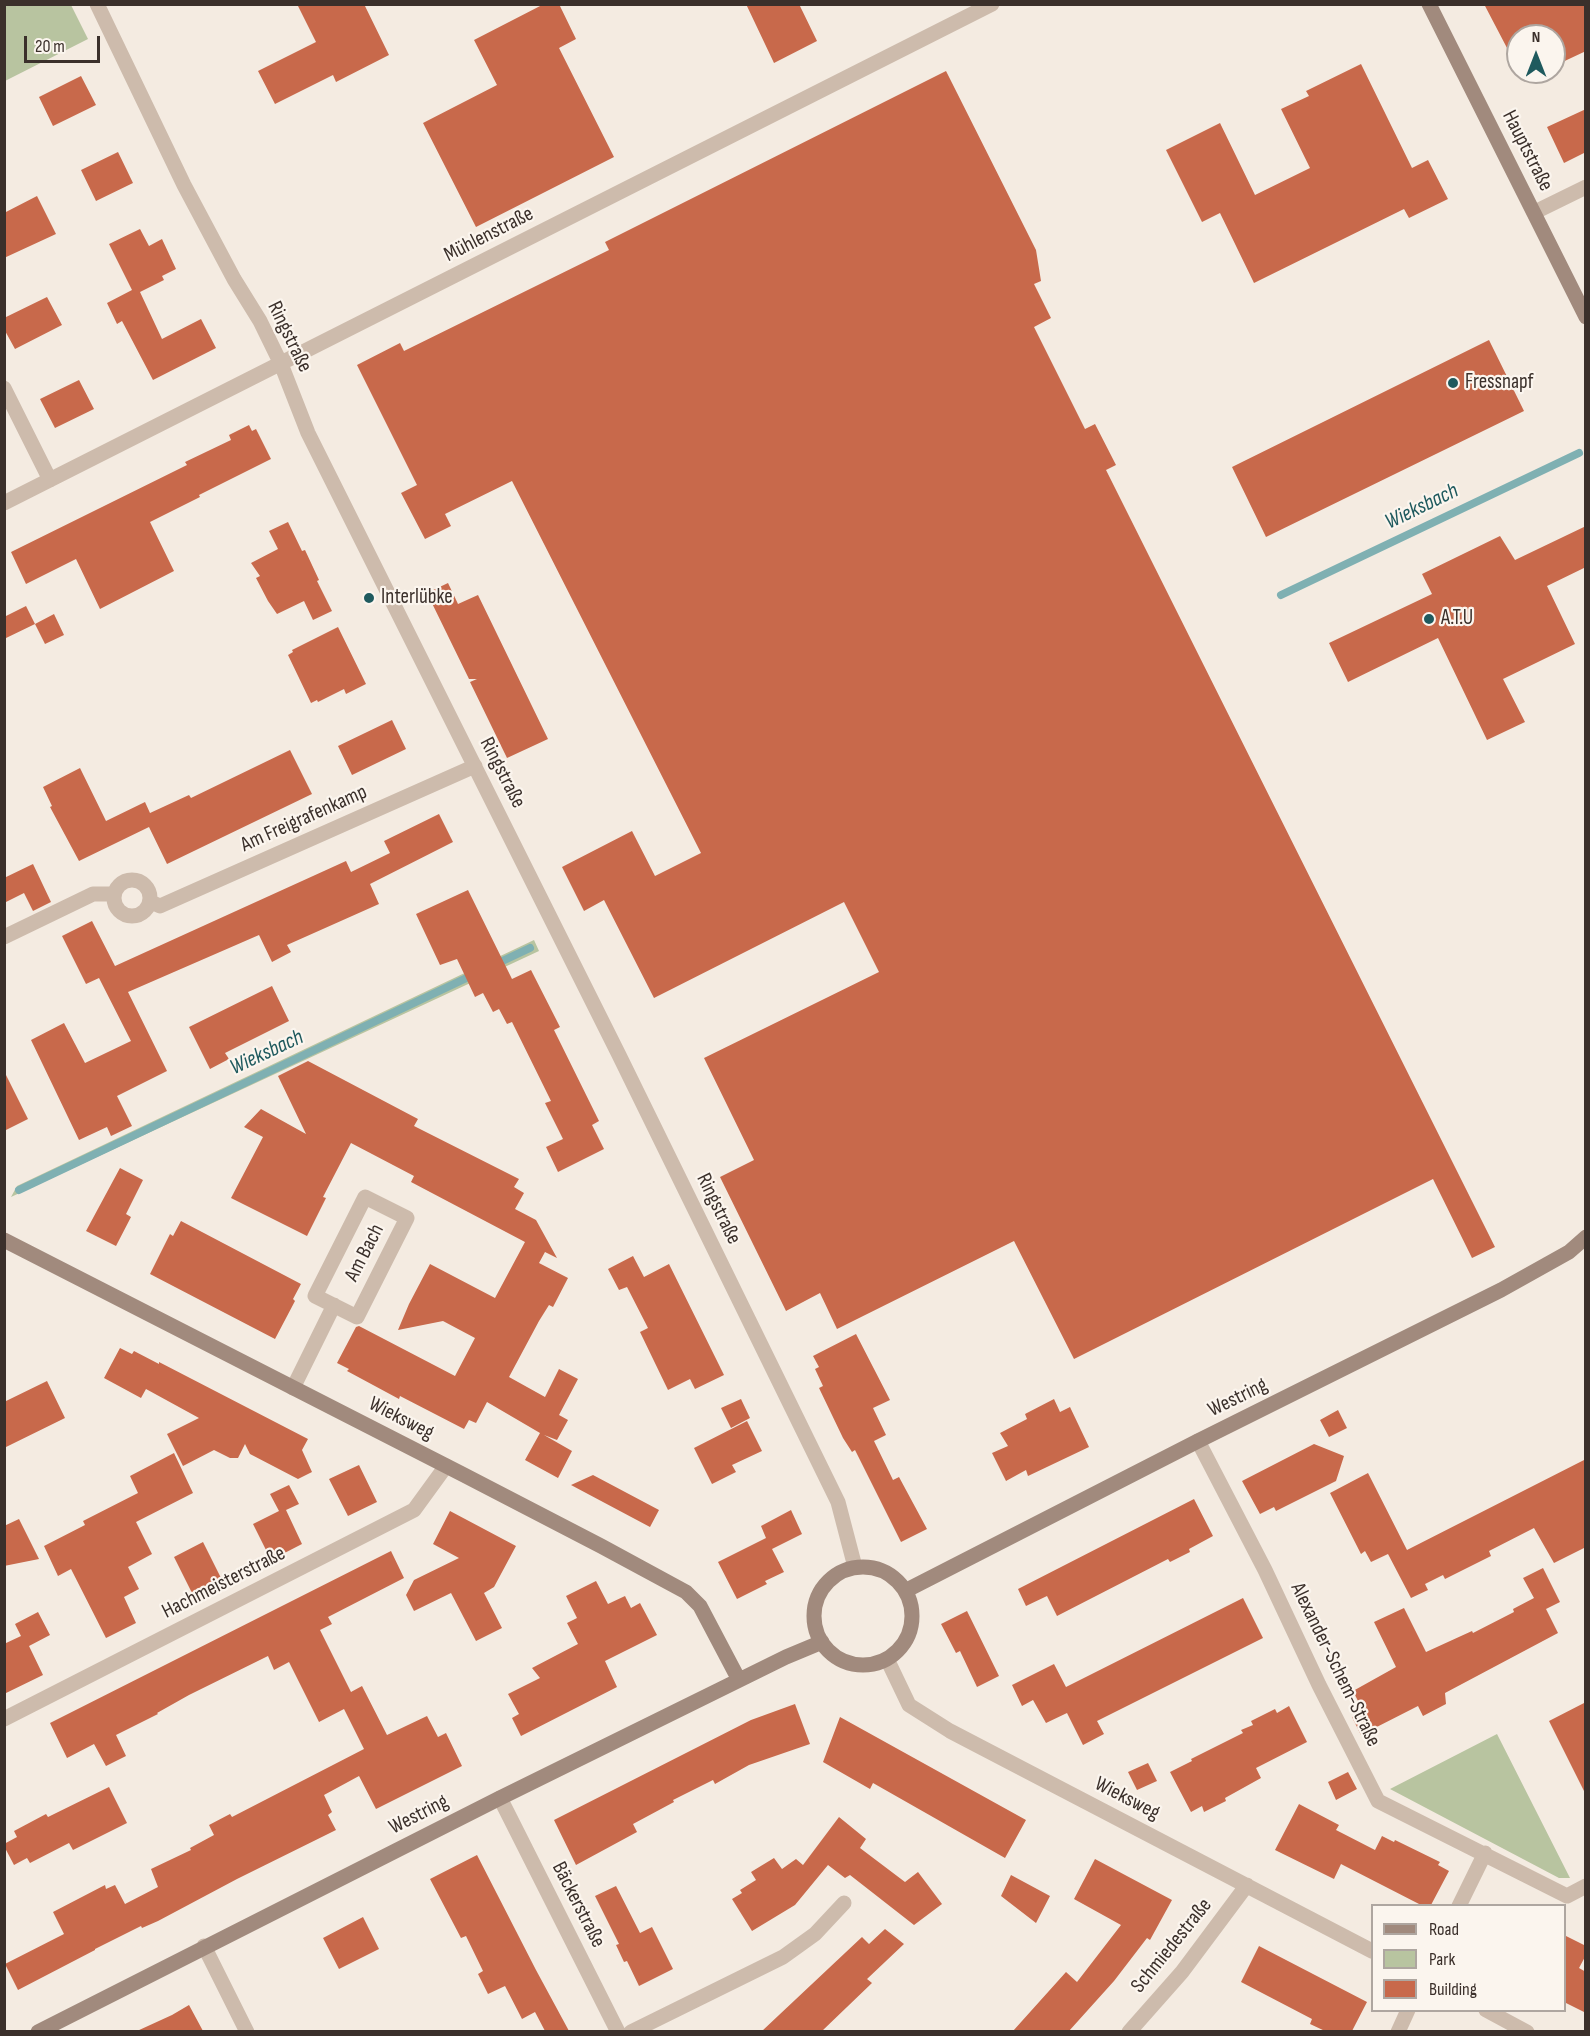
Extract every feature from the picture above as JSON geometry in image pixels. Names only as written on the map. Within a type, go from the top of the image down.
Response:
[{"type":"main road","name":"Hauptstraße","points":[[1429,4],[1586,317]]},
{"type":"main road","name":"Westring","points":[[906,1591],[1198,1441],[1501,1290],[1569,1252],[1586,1237]]},
{"type":"main road","name":"Wieksweg","points":[[4,1240],[446,1466],[686,1592],[700,1605],[739,1680]]},
{"type":"main road","points":[[855,1567],[875,1568],[892,1576],[906,1591],[912,1610],[910,1630],[901,1647],[887,1659],[868,1665],[850,1663],[834,1655],[822,1642],[815,1624],[815,1605],[823,1587],[837,1574],[855,1567]]},
{"type":"main road","name":"Westring","points":[[38,2031],[500,1798],[739,1680],[822,1642]]},
{"type":"street","name":"Ringstraße","points":[[97,4],[183,185],[234,279],[260,321],[281,364],[308,433],[838,1502],[855,1567]]},
{"type":"street","name":"Mühlenstraße","points":[[4,503],[993,4]]},
{"type":"street","points":[[1535,212],[1586,187]]},
{"type":"street","points":[[4,388],[50,480]]},
{"type":"street","name":"Am Freigrafenkamp","points":[[114,894],[114,902],[124,915],[141,915],[151,902],[160,906],[475,766]]},
{"type":"street","points":[[4,937],[93,894],[114,894],[124,881],[140,881],[147,886],[151,894],[151,902]]},
{"type":"street","name":"Am Bach","points":[[365,1197],[407,1218],[357,1317],[334,1305],[315,1296],[365,1197]]},
{"type":"street","name":"Am Bach","points":[[293,1388],[334,1305]]},
{"type":"street","name":"Alexander-Schem-Straße","points":[[1198,1441],[1265,1570],[1319,1685],[1378,1801],[1567,1896],[1586,1886]]},
{"type":"street","name":"Hachmeisterstraße","points":[[4,1719],[414,1510],[446,1466]]},
{"type":"street","name":"Wieksweg","points":[[887,1659],[909,1705],[950,1731],[1371,1950]]},
{"type":"street","name":"Bäckerstraße","points":[[500,1798],[618,2031]]},
{"type":"street","points":[[1460,1904],[1485,1853]]},
{"type":"street","name":"Schmiedestraße","points":[[1129,2031],[1182,1972],[1247,1885]]},
{"type":"street","points":[[630,2031],[783,1957],[815,1934],[844,1903]]},
{"type":"street","points":[[204,1946],[247,2031]]},
{"type":"street","points":[[1398,2031],[1407,2012]]},
{"type":"street","points":[[1490,2012],[1527,2031]]},
{"type":"green space","points":[[5,4],[71,5],[88,39],[5,81]]},
{"type":"green space","points":[[534,940],[539,951],[11,1197],[17,1186]]},
{"type":"green space","points":[[1497,1734],[1570,1878],[1559,1878],[1390,1789]]},
{"type":"building","points":[[297,4],[364,4],[389,55],[336,82],[333,75],[275,104],[258,71],[316,42]]},
{"type":"building","points":[[544,4],[559,4],[576,39],[559,48],[614,157],[476,227],[423,123],[497,85],[474,40]]},
{"type":"building","points":[[746,4],[799,4],[817,41],[774,63]]},
{"type":"building","points":[[1484,4],[1586,4],[1586,51],[1566,60],[1566,24],[1506,24],[1506,46]]},
{"type":"building","points":[[1361,64],[1412,168],[1428,160],[1448,199],[1409,218],[1404,209],[1254,283],[1220,213],[1202,222],[1166,150],[1220,123],[1255,195],[1310,168],[1281,109],[1309,96],[1306,91]]},
{"type":"building","points":[[946,71],[1036,250],[1041,281],[1034,284],[1051,318],[1034,327],[1085,429],[1095,424],[1116,465],[1106,470],[1495,1247],[1472,1258],[1433,1179],[1074,1359],[1014,1241],[837,1329],[820,1293],[786,1311],[720,1177],[754,1160],[704,1058],[879,972],[844,902],[654,998],[604,900],[584,911],[562,867],[632,831],[655,876],[701,853],[512,481],[445,514],[451,526],[425,539],[401,493],[417,485],[357,365],[400,343],[404,351],[609,250],[605,242]]},
{"type":"building","points":[[81,76],[96,105],[53,126],[39,97]]},
{"type":"building","points":[[1586,109],[1586,152],[1564,163],[1547,127]]},
{"type":"building","points":[[118,152],[133,183],[96,201],[81,170]]},
{"type":"building","points":[[37,196],[56,234],[4,258],[4,213]]},
{"type":"building","points":[[140,229],[149,246],[162,239],[176,269],[162,276],[164,280],[140,292],[162,339],[201,319],[216,348],[153,380],[122,321],[117,324],[107,303],[132,290],[109,244]]},
{"type":"building","points":[[47,297],[62,325],[15,349],[4,329],[4,318]]},
{"type":"building","points":[[1489,340],[1524,411],[1266,537],[1232,467]]},
{"type":"building","points":[[79,380],[94,409],[55,428],[40,399]]},
{"type":"building","points":[[249,425],[252,431],[256,429],[271,459],[150,522],[174,571],[100,609],[76,559],[26,584],[11,552],[187,465],[185,462],[231,440],[229,435]]},
{"type":"building","points":[[288,522],[302,551],[305,550],[332,611],[313,620],[304,601],[277,614],[256,578],[260,576],[251,563],[278,549],[269,531]]},
{"type":"building","points":[[1586,526],[1586,567],[1547,586],[1575,644],[1503,679],[1525,722],[1487,740],[1438,638],[1348,682],[1329,643],[1432,594],[1422,574],[1500,536],[1515,560]]},
{"type":"building","points":[[448,583],[458,604],[478,595],[548,739],[507,758],[470,682],[477,679],[469,679],[427,593]]},
{"type":"building","points":[[26,606],[35,624],[4,639],[4,617]]},
{"type":"building","points":[[54,614],[64,635],[45,644],[35,624]]},
{"type":"building","points":[[338,627],[366,684],[346,694],[344,689],[318,702],[317,700],[311,703],[288,655],[293,652],[292,650]]},
{"type":"building","points":[[392,720],[406,749],[352,775],[338,746]]},
{"type":"building","points":[[290,750],[312,794],[167,864],[149,827],[79,861],[50,807],[52,806],[43,787],[80,768],[106,821],[145,802],[150,813],[189,795],[191,798]]},
{"type":"building","points":[[439,814],[453,842],[370,884],[379,904],[287,945],[291,952],[272,962],[259,935],[128,992],[167,1071],[117,1096],[132,1126],[111,1136],[107,1127],[79,1140],[31,1040],[64,1023],[85,1063],[131,1041],[99,978],[86,984],[62,936],[92,921],[115,966],[346,861],[351,872],[390,853],[384,841]]},
{"type":"building","points":[[33,864],[51,902],[33,911],[24,893],[4,903],[4,878]]},
{"type":"building","points":[[468,890],[512,979],[531,970],[560,1027],[554,1030],[599,1121],[592,1125],[604,1149],[558,1172],[546,1147],[563,1139],[545,1103],[551,1101],[512,1022],[507,1024],[499,1009],[493,1012],[483,993],[475,997],[457,959],[440,965],[416,914]]},
{"type":"building","points":[[272,986],[289,1021],[225,1053],[229,1059],[210,1069],[189,1027]]},
{"type":"building","points":[[308,1061],[418,1119],[414,1126],[519,1179],[514,1187],[524,1193],[515,1209],[536,1220],[557,1258],[545,1252],[539,1263],[568,1278],[553,1307],[549,1305],[539,1321],[509,1377],[545,1397],[559,1369],[578,1379],[559,1415],[568,1420],[557,1440],[544,1435],[572,1451],[558,1478],[525,1460],[540,1433],[487,1402],[476,1423],[469,1420],[464,1429],[400,1396],[399,1399],[347,1371],[349,1369],[337,1363],[356,1327],[359,1326],[455,1376],[475,1338],[443,1321],[398,1330],[409,1304],[430,1264],[495,1298],[525,1242],[411,1182],[414,1176],[351,1143],[323,1197],[326,1198],[307,1236],[231,1198],[263,1137],[244,1127],[261,1109],[306,1134],[278,1076]]},
{"type":"building","points":[[4,1071],[28,1119],[4,1131]]},
{"type":"building","points":[[120,1168],[143,1180],[126,1214],[131,1217],[116,1246],[86,1231]]},
{"type":"building","points":[[181,1221],[301,1284],[293,1299],[295,1301],[275,1339],[150,1274],[170,1234],[173,1236]]},
{"type":"building","points":[[633,1256],[644,1277],[669,1264],[724,1375],[695,1389],[690,1379],[668,1390],[640,1332],[648,1328],[627,1287],[619,1290],[608,1269]]},
{"type":"building","points":[[856,1334],[890,1400],[873,1408],[886,1435],[874,1441],[893,1480],[899,1477],[927,1529],[901,1542],[855,1450],[852,1452],[843,1438],[819,1388],[823,1386],[815,1369],[819,1367],[813,1356]]},
{"type":"building","points":[[120,1348],[132,1354],[134,1351],[159,1364],[159,1362],[308,1439],[302,1450],[312,1472],[298,1479],[250,1454],[245,1444],[238,1458],[230,1458],[214,1450],[183,1466],[167,1434],[199,1418],[146,1389],[141,1398],[104,1378]]},
{"type":"building","points":[[47,1381],[65,1418],[4,1448],[4,1402]]},
{"type":"building","points":[[741,1399],[750,1418],[731,1428],[721,1408]]},
{"type":"building","points":[[1054,1399],[1060,1412],[1070,1407],[1089,1447],[1028,1476],[1026,1470],[1006,1481],[992,1453],[1008,1446],[1000,1433],[1027,1419],[1025,1414]]},
{"type":"building","points":[[1338,1410],[1347,1428],[1329,1437],[1320,1420]]},
{"type":"building","points":[[747,1421],[762,1451],[732,1465],[736,1472],[712,1484],[694,1448]]},
{"type":"building","points":[[1314,1444],[1344,1456],[1336,1481],[1276,1511],[1274,1507],[1260,1514],[1242,1481]]},
{"type":"building","points":[[174,1453],[193,1493],[136,1522],[152,1554],[128,1567],[139,1589],[124,1597],[136,1623],[106,1638],[71,1569],[58,1576],[44,1546],[85,1525],[83,1521],[138,1493],[130,1476]]},
{"type":"building","points":[[1586,1459],[1586,1547],[1554,1563],[1534,1528],[1489,1551],[1491,1556],[1445,1579],[1443,1575],[1425,1584],[1428,1590],[1411,1598],[1388,1554],[1371,1562],[1365,1551],[1361,1554],[1330,1493],[1368,1473],[1407,1550]]},
{"type":"building","points":[[359,1465],[377,1502],[348,1516],[329,1479]]},
{"type":"building","points":[[593,1475],[659,1510],[650,1527],[571,1485]]},
{"type":"building","points":[[289,1485],[299,1504],[286,1510],[302,1544],[271,1560],[253,1524],[279,1511],[270,1494]]},
{"type":"building","points":[[1194,1499],[1213,1536],[1189,1549],[1190,1552],[1170,1562],[1168,1559],[1057,1616],[1047,1596],[1026,1606],[1018,1589]]},
{"type":"building","points":[[791,1510],[802,1534],[772,1549],[784,1572],[765,1581],[767,1584],[737,1599],[718,1562],[766,1538],[761,1526]]},
{"type":"building","points":[[450,1511],[516,1546],[494,1587],[484,1593],[502,1628],[476,1641],[451,1593],[414,1611],[406,1595],[414,1580],[459,1558],[433,1544]]},
{"type":"building","points":[[19,1519],[39,1559],[4,1566],[4,1526]]},
{"type":"building","points":[[203,1542],[221,1578],[192,1593],[174,1557]]},
{"type":"building","points":[[391,1551],[404,1578],[328,1617],[332,1624],[320,1630],[351,1692],[362,1686],[387,1735],[427,1716],[438,1737],[446,1733],[462,1766],[376,1809],[359,1776],[324,1795],[332,1812],[328,1815],[336,1830],[158,1921],[142,1928],[141,1926],[95,1949],[18,1990],[5,1964],[64,1934],[53,1912],[105,1885],[106,1889],[115,1885],[125,1904],[158,1887],[151,1869],[191,1850],[190,1848],[214,1835],[209,1825],[230,1814],[232,1817],[364,1749],[344,1709],[319,1722],[289,1662],[274,1670],[268,1656],[189,1695],[116,1735],[126,1756],[106,1766],[94,1744],[67,1758],[50,1723]]},
{"type":"building","points":[[1543,1568],[1560,1602],[1546,1609],[1558,1633],[1445,1693],[1446,1704],[1423,1716],[1418,1706],[1361,1735],[1352,1717],[1363,1711],[1353,1691],[1396,1667],[1374,1622],[1404,1608],[1426,1652],[1472,1631],[1473,1633],[1514,1612],[1513,1609],[1534,1598],[1523,1578]]},
{"type":"building","points":[[596,1581],[608,1604],[625,1596],[631,1608],[640,1603],[657,1635],[605,1661],[617,1687],[521,1736],[512,1718],[519,1714],[508,1694],[540,1678],[532,1668],[578,1644],[567,1623],[577,1618],[566,1596]]},
{"type":"building","points":[[1243,1598],[1263,1638],[1097,1721],[1104,1734],[1083,1745],[1067,1713],[1046,1723],[1033,1700],[1022,1706],[1012,1685],[1054,1664],[1066,1687]]},
{"type":"building","points":[[967,1611],[999,1676],[977,1687],[960,1651],[956,1653],[941,1624]]},
{"type":"building","points":[[38,1612],[50,1635],[29,1646],[43,1675],[4,1694],[4,1644],[21,1636],[15,1624]]},
{"type":"building","points":[[1586,1702],[1586,1795],[1549,1721]]},
{"type":"building","points":[[795,1704],[810,1744],[749,1765],[715,1784],[713,1780],[673,1800],[674,1802],[633,1824],[637,1832],[576,1865],[554,1820],[751,1720]]},
{"type":"building","points":[[1289,1706],[1307,1742],[1256,1768],[1261,1778],[1225,1798],[1226,1801],[1204,1812],[1202,1806],[1191,1812],[1170,1772],[1243,1733],[1241,1730],[1253,1725],[1251,1721],[1275,1709],[1277,1713]]},
{"type":"building","points":[[840,1717],[1026,1820],[1005,1858],[873,1783],[870,1789],[823,1762]]},
{"type":"building","points":[[1148,1763],[1157,1781],[1137,1790],[1128,1772]]},
{"type":"building","points":[[1348,1772],[1357,1789],[1336,1800],[1328,1782]]},
{"type":"building","points":[[109,1787],[127,1823],[73,1850],[69,1843],[30,1863],[27,1858],[14,1865],[4,1844],[17,1837],[14,1831],[46,1814],[48,1817]]},
{"type":"building","points":[[1299,1804],[1339,1825],[1336,1830],[1375,1850],[1382,1836],[1440,1862],[1438,1865],[1449,1871],[1432,1904],[1419,1904],[1341,1864],[1334,1879],[1275,1850]]},
{"type":"building","points":[[839,1817],[866,1839],[860,1848],[905,1882],[918,1872],[942,1904],[914,1925],[850,1875],[845,1878],[828,1865],[795,1905],[752,1931],[732,1899],[742,1893],[740,1890],[756,1880],[751,1872],[774,1858],[782,1869],[796,1859],[803,1865]]},
{"type":"building","points":[[477,1855],[569,2031],[545,2031],[535,2012],[522,2019],[505,1986],[488,1994],[478,1974],[483,1971],[466,1936],[461,1938],[430,1879]]},
{"type":"building","points":[[1095,1859],[1172,1900],[1150,1940],[1147,1938],[1114,1981],[1069,2031],[1013,2031],[1066,1972],[1077,1982],[1121,1925],[1074,1899]]},
{"type":"building","points":[[1011,1875],[1050,1896],[1036,1923],[1001,1896]]},
{"type":"building","points":[[616,1886],[640,1933],[652,1927],[673,1969],[639,1986],[627,1961],[624,1962],[616,1945],[619,1944],[595,1896]]},
{"type":"building","points":[[363,1917],[379,1949],[339,1969],[323,1938]]},
{"type":"building","points":[[885,1929],[904,1944],[867,1979],[872,1983],[822,2031],[762,2031],[862,1937],[869,1944]]},
{"type":"building","points":[[1566,1936],[1586,1946],[1586,1955],[1579,1968],[1586,1972],[1586,2013],[1566,2003]]},
{"type":"building","points":[[1259,1946],[1367,2002],[1352,2031],[1325,2031],[1310,2024],[1312,2019],[1241,1982]]},
{"type":"building","points":[[189,2005],[203,2031],[137,2031],[172,2015]]},
{"type":"waterway","name":"Wieksbach","points":[[1281,595],[1579,453]]},
{"type":"waterway","name":"Wieksbach","points":[[494,965],[530,948]]},
{"type":"waterway","name":"Wieksbach","points":[[19,1190],[475,974]]},
{"type":"place","name":"Fressnapf","points":[[1453,383]]},
{"type":"place","name":"Interlübke","points":[[369,598]]},
{"type":"place","name":"A.T.U","points":[[1429,619]]}]
